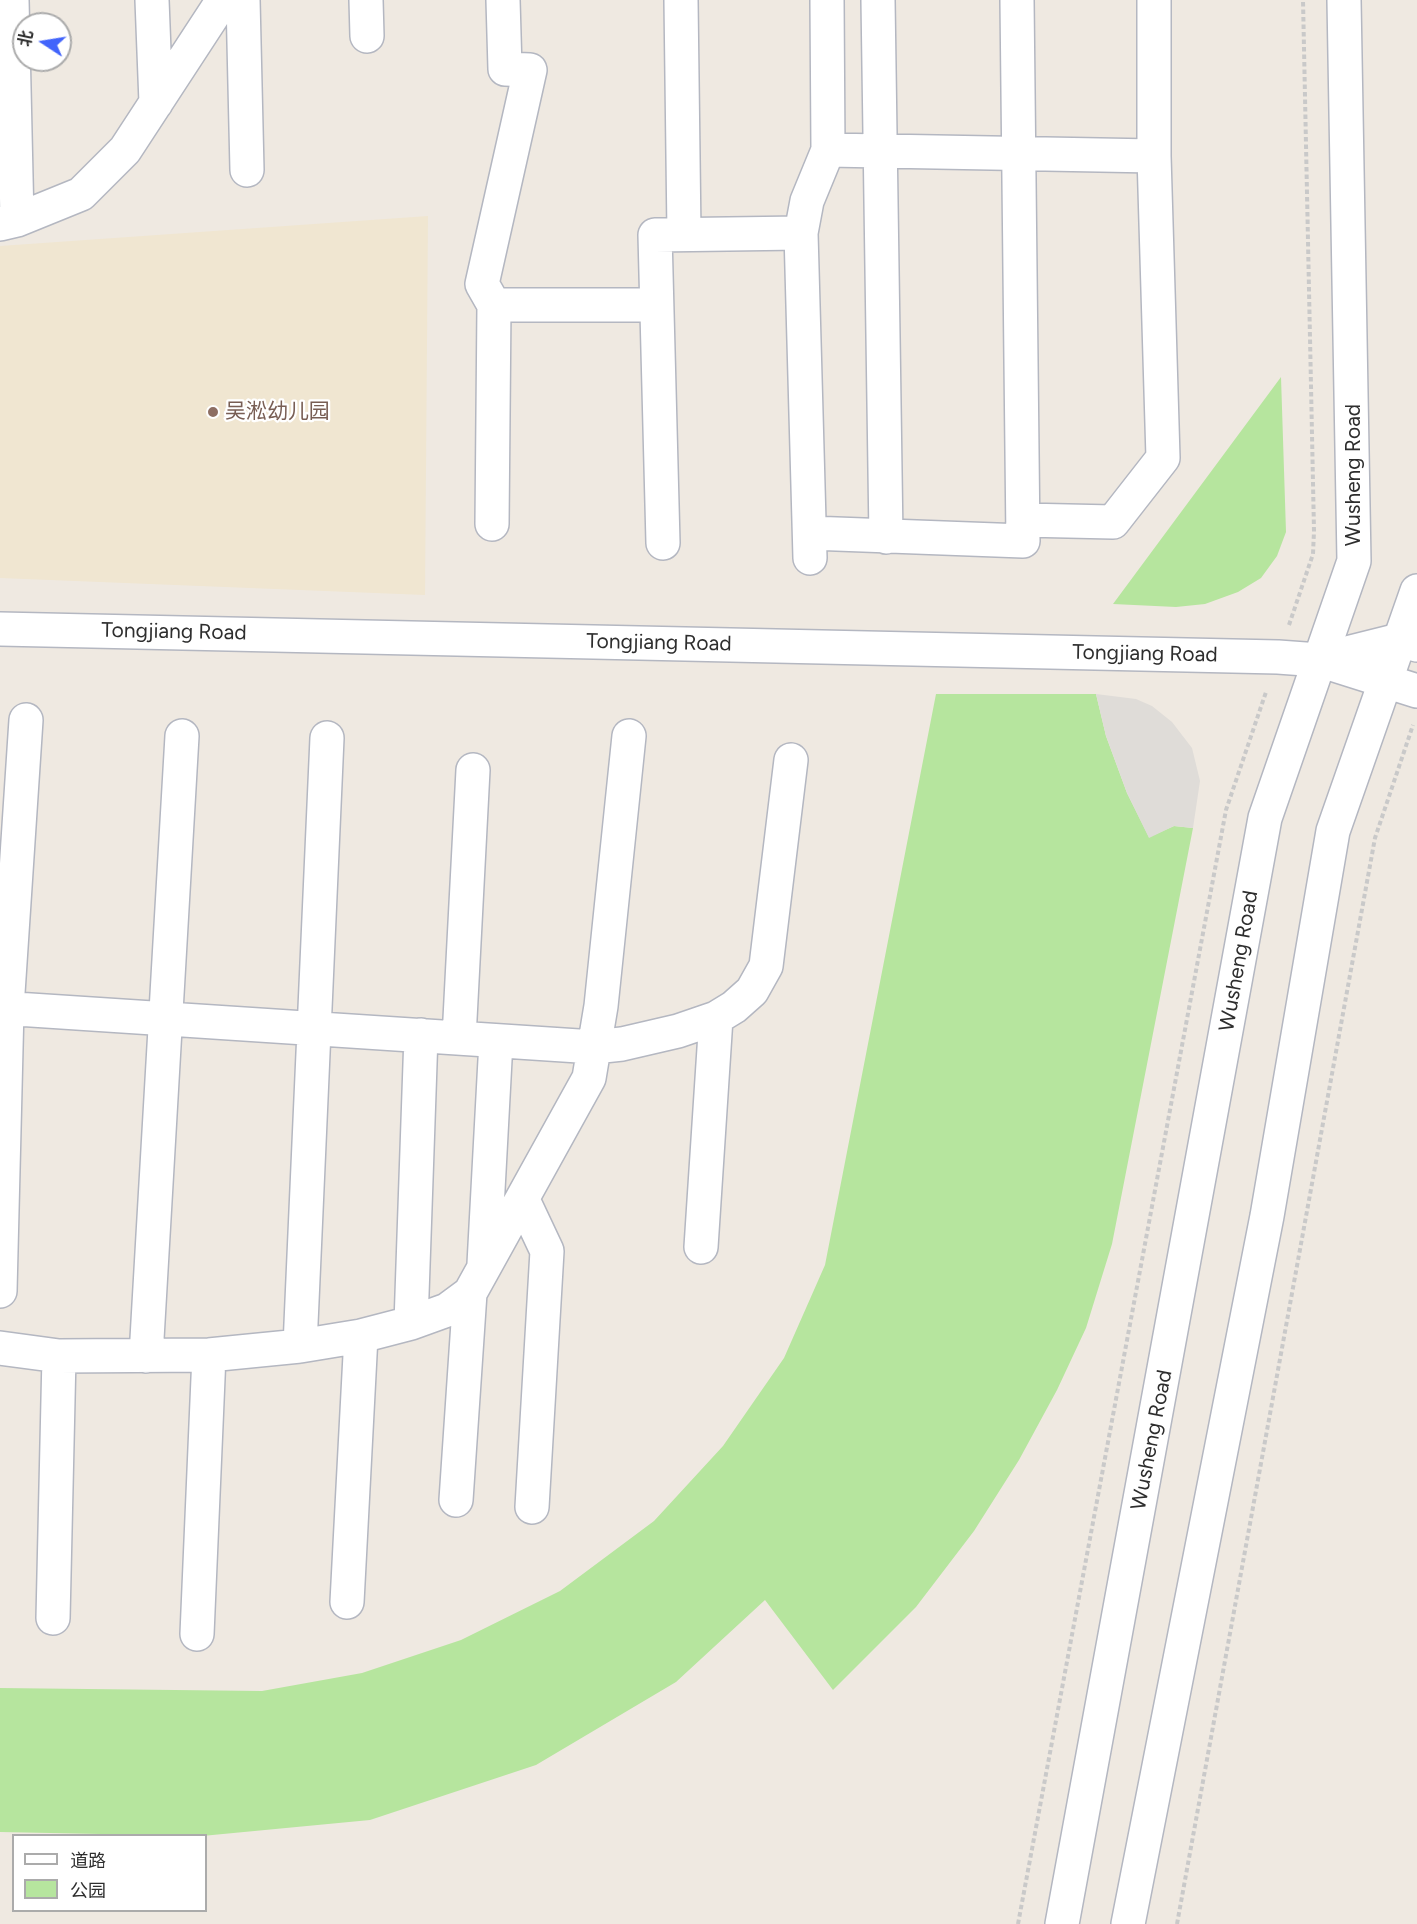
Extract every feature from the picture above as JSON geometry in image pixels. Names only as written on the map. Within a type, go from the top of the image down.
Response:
[{"type":"street","points":[[12,0],[8,222],[81,194],[125,150],[223,0]]},
{"type":"street","points":[[152,0],[156,103]]},
{"type":"street","points":[[243,0],[247,170]]},
{"type":"street","points":[[366,0],[367,36]]},
{"type":"street","points":[[492,524],[494,305],[482,284],[530,70],[505,69],[503,0]]},
{"type":"street","points":[[681,0],[684,234]]},
{"type":"street","points":[[827,0],[828,150],[807,201],[801,233],[810,546],[886,537],[1023,541],[1017,0]]},
{"type":"street","points":[[878,0],[886,537]]},
{"type":"street","points":[[1023,520],[1113,522],[1163,458],[1154,156],[1154,0]]},
{"type":"street","name":"Wusheng Road","points":[[1062,1924],[1265,818],[1354,561],[1344,0]]},
{"type":"street","points":[[828,150],[1154,156]]},
{"type":"street","points":[[663,543],[655,235],[801,233]]},
{"type":"street","points":[[494,305],[656,305]]},
{"type":"street","points":[[1128,1924],[1267,1216],[1333,831],[1384,682],[1408,643],[1417,591]]},
{"type":"street","name":"Tongjiang Road","points":[[0,629],[1278,657],[1319,660]]},
{"type":"street","points":[[1319,660],[1408,643]]},
{"type":"street","points":[[1319,660],[1417,691]]},
{"type":"street","points":[[0,1291],[4,1008],[26,720]]},
{"type":"street","points":[[146,1356],[182,736]]},
{"type":"street","points":[[0,1348],[59,1356],[146,1356],[209,1355],[300,1346],[361,1336],[411,1323],[447,1310],[477,1282],[589,1078],[601,1006],[628,736]]},
{"type":"street","points":[[300,1346],[327,738]]},
{"type":"street","points":[[4,1008],[594,1047],[622,1044],[716,1018],[735,1007],[752,991],[766,966],[791,760]]},
{"type":"street","points":[[459,1038],[473,770]]},
{"type":"street","points":[[702,1247],[716,1018]]},
{"type":"street","points":[[411,1323],[421,1035]]},
{"type":"street","points":[[456,1500],[477,1282],[496,1041]]},
{"type":"street","points":[[523,1200],[547,1251],[531,1508]]},
{"type":"street","points":[[347,1602],[361,1336]]},
{"type":"street","points":[[197,1634],[209,1355]]},
{"type":"street","points":[[53,1618],[59,1356]]},
{"type":"path","points":[[1018,1924],[1226,810],[1313,554],[1303,0]]},
{"type":"path","points":[[1177,1924],[1375,838],[1417,714]]},
{"type":"shaded area","name":"吴淞幼儿园","points":[[428,216],[425,595],[0,578],[0,246]]},
{"type":"shaded area","points":[[1096,694],[1136,699],[1152,706],[1172,722],[1192,748],[1200,781],[1193,828],[1174,826],[1149,838],[1127,793],[1106,736]]},
{"type":"green space","points":[[1281,377],[1286,532],[1277,556],[1261,578],[1238,592],[1205,604],[1176,607],[1113,604]]},
{"type":"green space","points":[[936,694],[1096,694],[1106,736],[1127,793],[1149,837],[1174,826],[1193,828],[1112,1244],[1086,1328],[1057,1390],[1019,1460],[974,1531],[916,1607],[833,1690],[765,1600],[676,1682],[536,1765],[370,1820],[207,1836],[0,1832],[0,1688],[262,1691],[362,1673],[461,1640],[560,1591],[654,1521],[723,1446],[784,1358],[825,1265]]},
{"type":"place","name":"吴淞幼儿园","points":[[213,412]]}]
